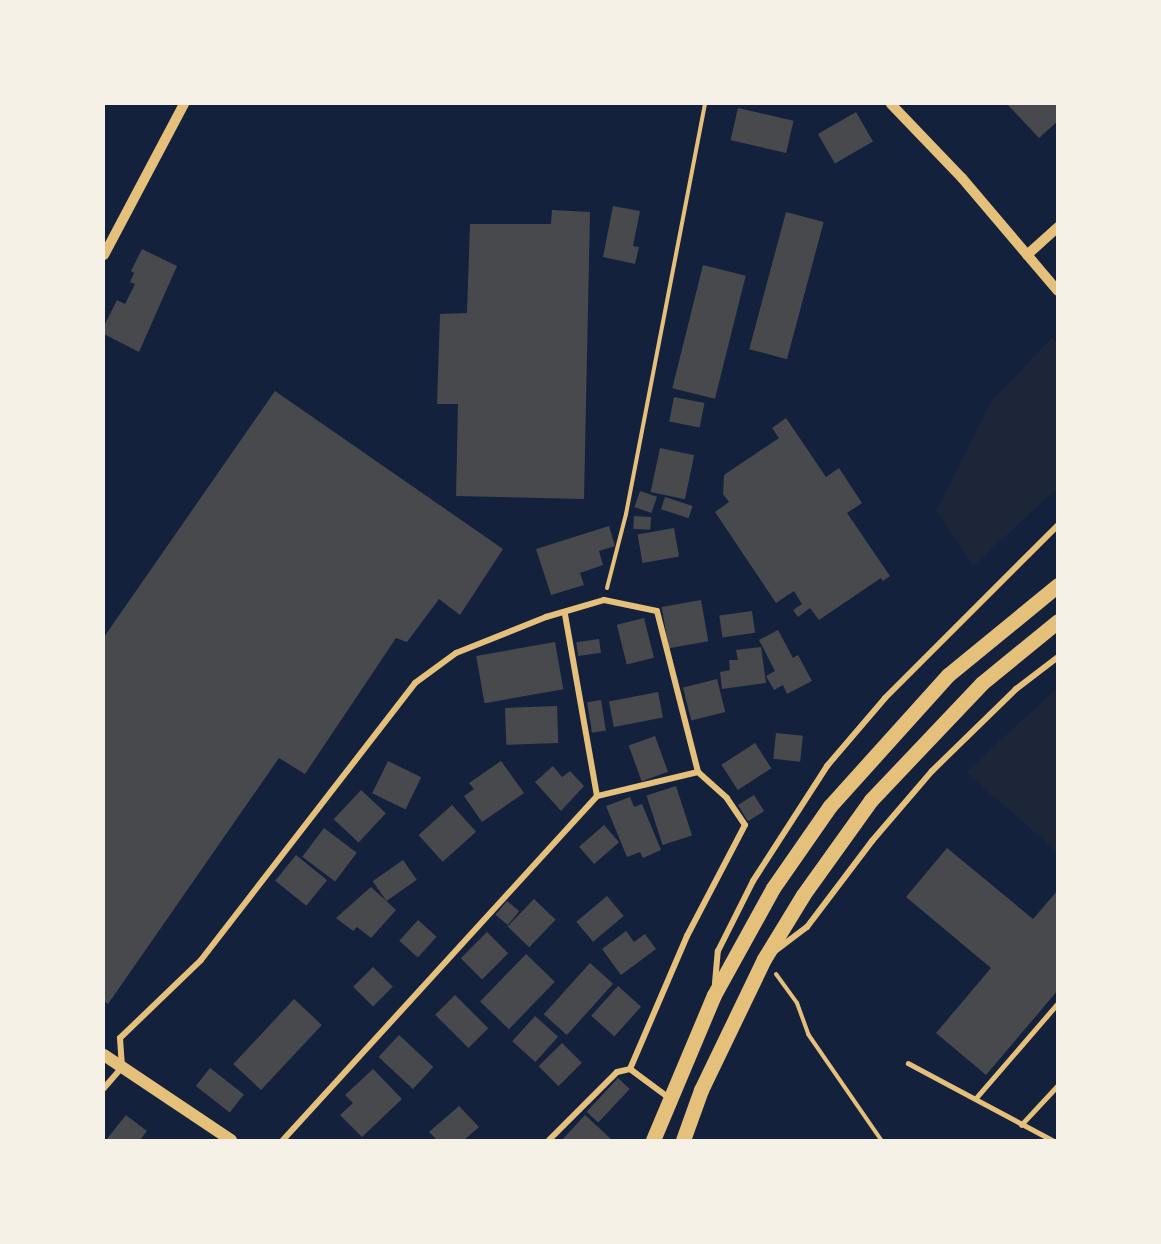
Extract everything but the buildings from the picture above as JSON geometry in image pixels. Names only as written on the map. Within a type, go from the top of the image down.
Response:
[{"type":"highway","points":[[653,1140],[714,995],[773,888],[830,806],[948,675],[1058,585]]},
{"type":"highway","points":[[682,1140],[701,1090],[764,959],[803,895],[871,800],[982,683],[1058,621]]},
{"type":"main road","points":[[104,1055],[231,1140]]},
{"type":"street","points":[[104,255],[184,104]]},
{"type":"street","points":[[891,104],[1058,291]]},
{"type":"street","points":[[1028,255],[1058,227]]},
{"type":"street","points":[[714,995],[718,951],[753,881],[827,766],[908,674],[1058,525]]},
{"type":"street","points":[[104,1088],[122,1067],[120,1038],[201,960],[415,683],[456,653],[546,617],[565,614],[604,600],[657,611],[698,772],[727,798],[745,825],[687,936],[630,1069]]},
{"type":"street","points":[[565,614],[597,796]]},
{"type":"street","points":[[764,959],[807,927],[872,841],[932,771],[1016,689],[1058,657]]},
{"type":"street","points":[[283,1140],[597,796],[698,772]]},
{"type":"street","points":[[549,1140],[617,1072],[630,1069],[669,1098]]},
{"type":"lane","points":[[976,1098],[1056,1009],[1058,1003]]},
{"type":"lane","points":[[908,1063],[1052,1140]]},
{"type":"lane","points":[[1021,1125],[1058,1085]]},
{"type":"path","points":[[604,600],[628,503],[705,104]]},
{"type":"path","points":[[764,959],[797,1003],[808,1034],[881,1140]]},
{"type":"shaded area","points":[[1052,338],[1058,344],[1057,489],[973,566],[936,511],[992,400]]},
{"type":"shaded area","points":[[1057,688],[1057,852],[966,772]]}]
